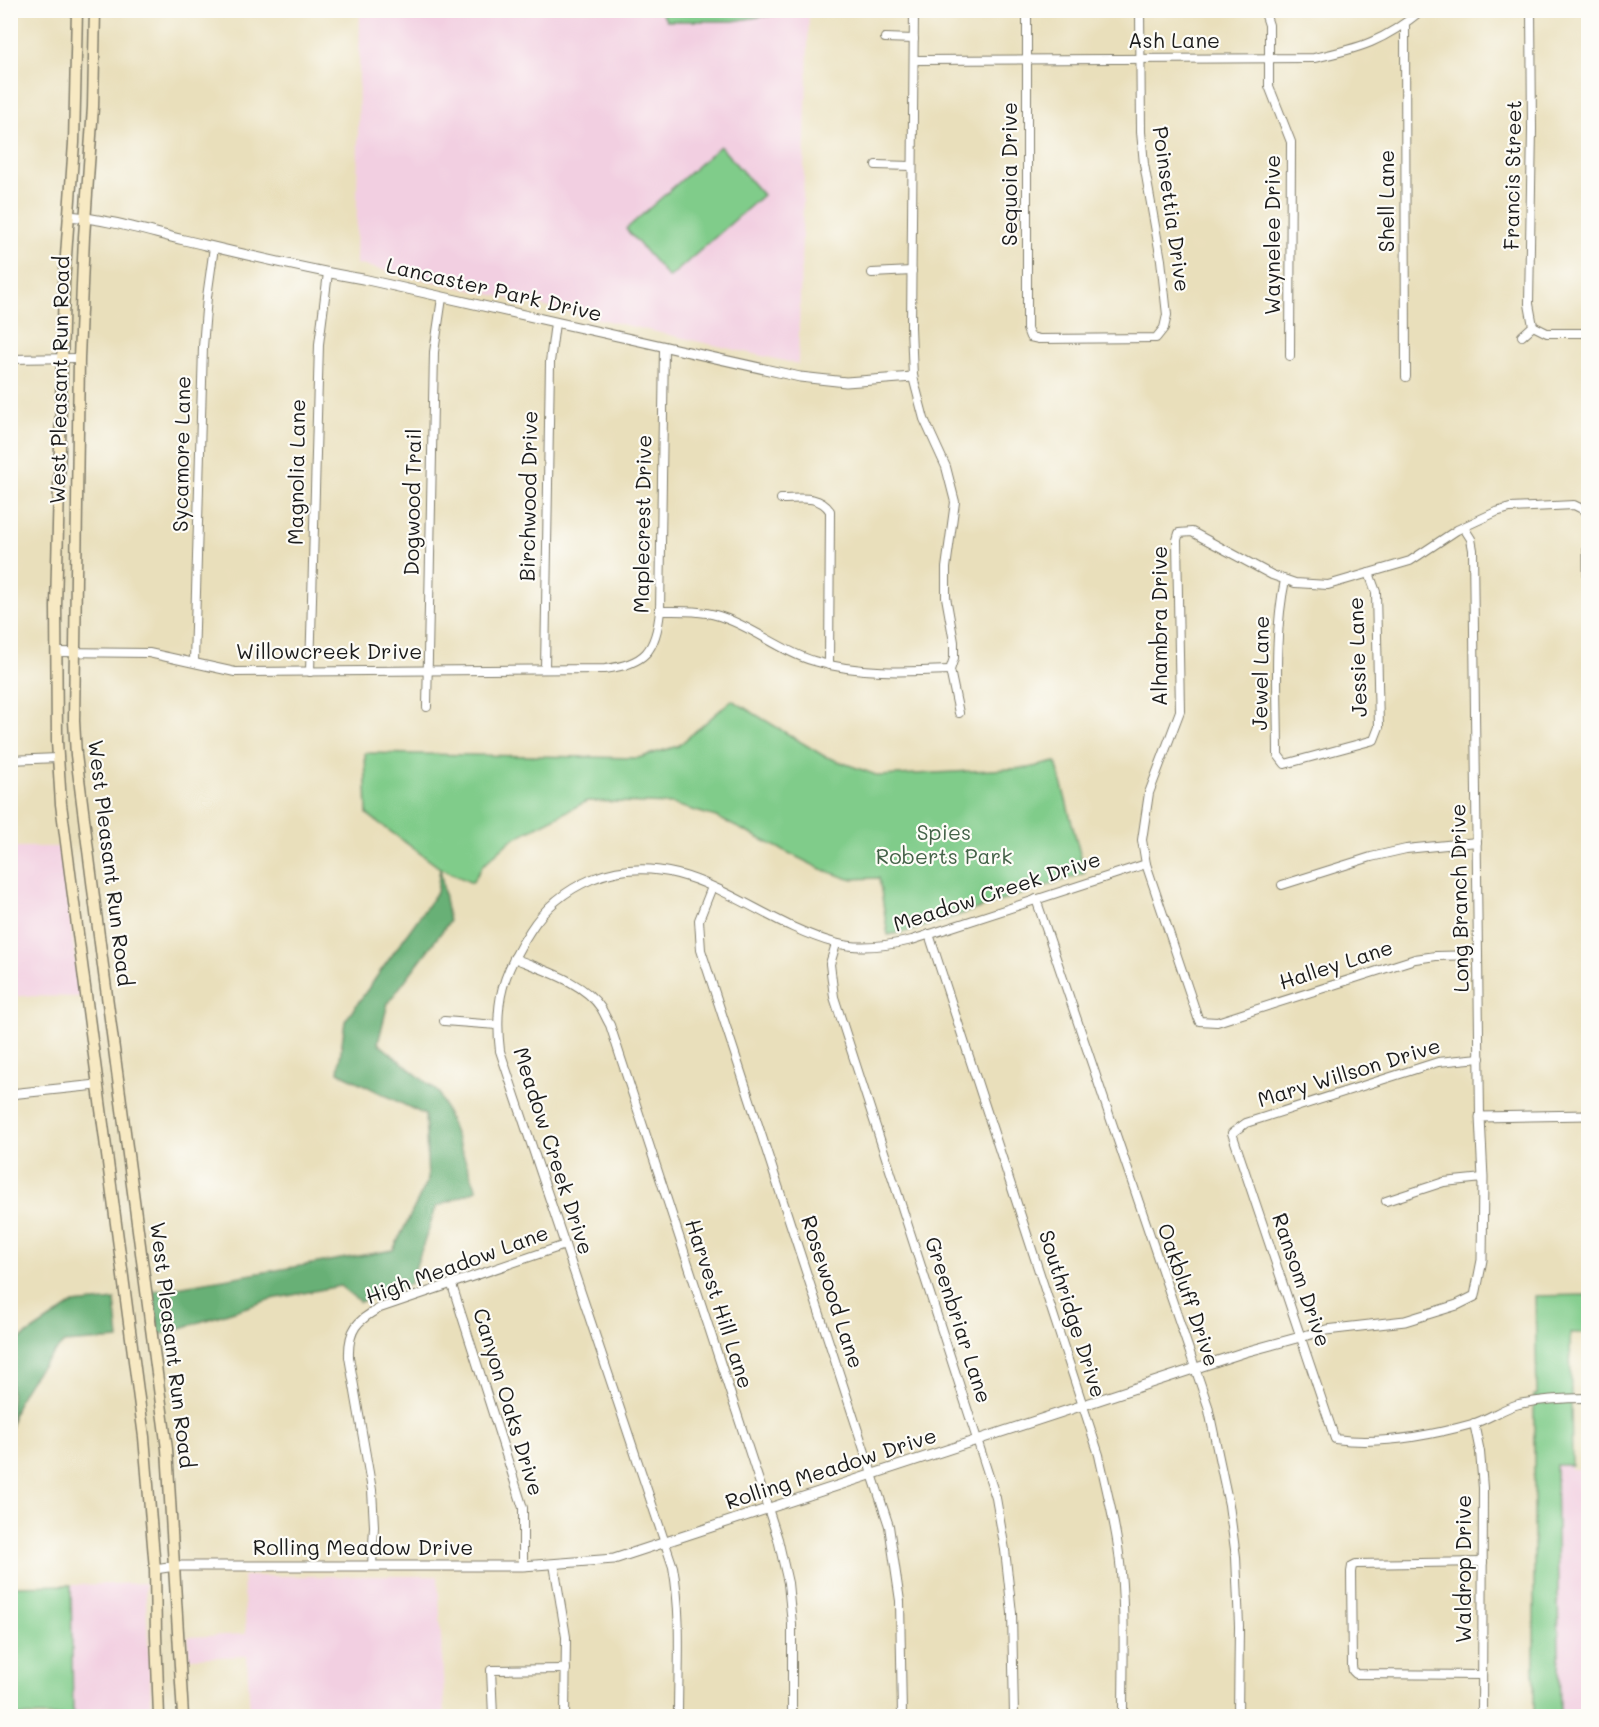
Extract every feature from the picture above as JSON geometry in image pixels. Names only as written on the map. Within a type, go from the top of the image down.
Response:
[{"type":"main road","name":"West Pleasant Run Road","points":[[77,10],[62,358],[56,652],[58,758],[61,804],[75,916],[144,1437],[155,1569],[159,1716]]},
{"type":"main road","name":"West Pleasant Run Road","points":[[95,10],[90,172],[85,217],[79,358],[74,721],[76,755],[96,913],[167,1449],[183,1716]]},
{"type":"main road","points":[[75,93],[93,93]]},
{"type":"main road","points":[[58,758],[76,755]]},
{"type":"main road","points":[[75,916],[96,913]]},
{"type":"main road","points":[[98,1085],[119,1082]]},
{"type":"main road","points":[[117,1237],[138,1234]]},
{"type":"street","points":[[914,10],[911,327],[913,377],[924,419],[946,467],[955,502],[946,568],[946,597],[954,642],[954,658],[950,670],[959,713]]},
{"type":"street","name":"Sequoia Drive","points":[[1027,10],[1028,329],[1030,337]]},
{"type":"street","name":"Poinsettia Drive","points":[[1030,337],[1039,339],[1156,338],[1164,328],[1167,315],[1161,260],[1144,164],[1141,132],[1140,10]]},
{"type":"street","name":"Waynelee Drive","points":[[1264,10],[1269,25],[1269,86],[1291,142],[1290,356]]},
{"type":"street","name":"Ash Lane","points":[[914,60],[1314,58],[1380,40],[1422,10]]},
{"type":"street","name":"Francis Street","points":[[1531,10],[1532,129],[1529,304],[1533,326]]},
{"type":"street","name":"Shell Lane","points":[[1405,24],[1406,377]]},
{"type":"street","points":[[885,38],[914,39]]},
{"type":"street","points":[[876,165],[912,166]]},
{"type":"street","name":"Lancaster Park Drive","points":[[68,216],[85,217],[800,377],[846,382],[913,377]]},
{"type":"street","name":"Sycamore Lane","points":[[194,662],[203,347],[214,247]]},
{"type":"street","points":[[872,273],[912,271]]},
{"type":"street","name":"Magnolia Lane","points":[[310,672],[319,344],[328,273]]},
{"type":"street","name":"Dogwood Trail","points":[[427,707],[434,352],[442,298]]},
{"type":"street","name":"Birchwood Drive","points":[[544,669],[550,362],[555,323]]},
{"type":"street","points":[[1522,336],[1533,326],[1546,333],[1588,333]]},
{"type":"street","name":"Maplecrest Drive","points":[[605,669],[622,667],[646,654],[654,644],[658,629],[664,347]]},
{"type":"street","points":[[10,359],[79,358]]},
{"type":"street","points":[[781,499],[814,499],[825,504],[830,511],[829,665]]},
{"type":"street","points":[[1285,580],[1295,583],[1328,585],[1410,561],[1464,528],[1496,512],[1510,508],[1574,506],[1588,512],[1588,623]]},
{"type":"street","name":"Long Branch Drive","points":[[1464,528],[1471,539],[1473,550],[1480,1117],[1483,1178],[1480,1270]]},
{"type":"street","name":"Alhambra Drive","points":[[1206,1022],[1199,1021],[1146,864],[1142,840],[1149,793],[1180,711],[1176,540],[1179,533],[1192,532],[1285,580]]},
{"type":"street","name":"Jessie Lane","points":[[1285,764],[1374,740],[1379,728],[1376,592],[1369,573]]},
{"type":"street","name":"Jewel Lane","points":[[1285,580],[1280,602],[1278,637],[1278,755],[1285,764]]},
{"type":"street","points":[[660,611],[699,611],[718,615],[811,660],[829,665],[850,669],[950,670]]},
{"type":"street","name":"Willowcreek Drive","points":[[56,652],[149,653],[235,672],[605,669]]},
{"type":"street","points":[[10,760],[58,758]]},
{"type":"street","points":[[1282,885],[1371,857],[1406,849],[1477,842]]},
{"type":"street","name":"Meadow Creek Drive","points":[[678,1716],[677,1587],[673,1567],[500,1051],[497,1025],[498,1005],[514,958],[543,911],[577,885],[601,876],[635,869],[678,873],[809,934],[836,944],[878,946],[896,944],[929,934],[1146,864]]},
{"type":"street","name":"Rosewood Lane","points":[[712,887],[699,920],[701,950],[889,1526],[896,1565],[902,1632],[902,1716]]},
{"type":"street","name":"Oakbluff Drive","points":[[1036,899],[1210,1415],[1233,1530],[1236,1557],[1239,1626],[1238,1716]]},
{"type":"street","name":"Southridge Drive","points":[[929,934],[1099,1455],[1119,1554],[1124,1617],[1123,1716]]},
{"type":"street","name":"Greenbriar Lane","points":[[836,944],[830,964],[830,980],[834,997],[996,1498],[1012,1613],[1014,1716]]},
{"type":"street","name":"Halley Lane","points":[[1206,1022],[1217,1022],[1415,959],[1478,955]]},
{"type":"street","name":"Harvest Hill Lane","points":[[514,958],[565,980],[590,995],[610,1025],[783,1560],[791,1614],[792,1716]]},
{"type":"street","points":[[444,1022],[497,1025]]},
{"type":"street","name":"Mary Willson Drive","points":[[1232,1133],[1245,1123],[1438,1062],[1480,1058]]},
{"type":"street","points":[[10,1094],[98,1085]]},
{"type":"street","points":[[1480,1117],[1588,1115]]},
{"type":"street","name":"Ransom Drive","points":[[1232,1133],[1335,1439],[1358,1442],[1409,1437],[1474,1423]]},
{"type":"street","points":[[1386,1201],[1444,1182],[1483,1178]]},
{"type":"street","name":"High Meadow Lane","points":[[372,1566],[374,1526],[372,1490],[349,1343],[352,1332],[364,1316],[380,1308],[565,1245]]},
{"type":"street","name":"Rolling Meadow Drive","points":[[155,1569],[175,1566],[523,1566],[614,1560],[1245,1352],[1326,1330],[1405,1321],[1457,1305],[1475,1296],[1480,1270]]},
{"type":"street","name":"Canyon Oaks Drive","points":[[452,1285],[523,1508],[523,1566]]},
{"type":"street","points":[[1474,1423],[1517,1404],[1553,1398],[1588,1398]]},
{"type":"street","name":"Waldrop Drive","points":[[1474,1423],[1481,1461],[1482,1716]]},
{"type":"street","points":[[1482,1562],[1356,1564],[1352,1566],[1351,1572],[1353,1671],[1356,1674],[1482,1675]]},
{"type":"street","points":[[554,1564],[566,1637],[565,1716]]},
{"type":"street","points":[[493,1716],[491,1670],[566,1669]]},
{"type":"shaded area","points":[[433,10],[809,11],[798,364],[356,264],[360,11],[381,14],[433,13]]},
{"type":"shaded area","points":[[11,847],[61,847],[80,997],[11,996]]},
{"type":"shaded area","points":[[1548,1413],[1572,1414],[1571,1469],[1588,1469],[1588,1716],[1548,1716]]},
{"type":"shaded area","points":[[243,1576],[438,1576],[445,1716],[250,1716],[247,1656],[189,1658],[188,1637],[246,1634]]},
{"type":"shaded area","points":[[145,1583],[152,1716],[73,1716],[71,1585]]},
{"type":"green space","points":[[659,10],[791,10],[791,12],[733,21],[667,21]]},
{"type":"green space","points":[[720,146],[763,195],[669,278],[626,229]]},
{"type":"green space","name":"Spies Roberts Park","points":[[732,700],[824,756],[879,776],[1028,768],[1056,762],[1085,873],[914,930],[888,935],[879,878],[849,879],[821,869],[716,817],[672,804],[587,801],[511,840],[483,865],[472,883],[440,868],[367,814],[365,753],[638,758],[678,746]]},
{"type":"green space","points":[[440,868],[449,922],[388,1003],[378,1043],[439,1093],[477,1190],[436,1207],[410,1284],[360,1302],[340,1286],[272,1299],[159,1335],[153,1291],[393,1250],[428,1180],[425,1115],[338,1072],[345,1021],[437,892]]},
{"type":"green space","points":[[1588,1295],[1588,1333],[1570,1333],[1572,1465],[1556,1465],[1560,1716],[1534,1716],[1534,1395],[1537,1395],[1535,1296]]},
{"type":"green space","points":[[115,1300],[119,1339],[64,1343],[46,1361],[23,1392],[13,1415],[11,1427],[11,1345],[73,1304]]},
{"type":"green space","points":[[71,1585],[73,1716],[11,1716],[11,1586]]}]
